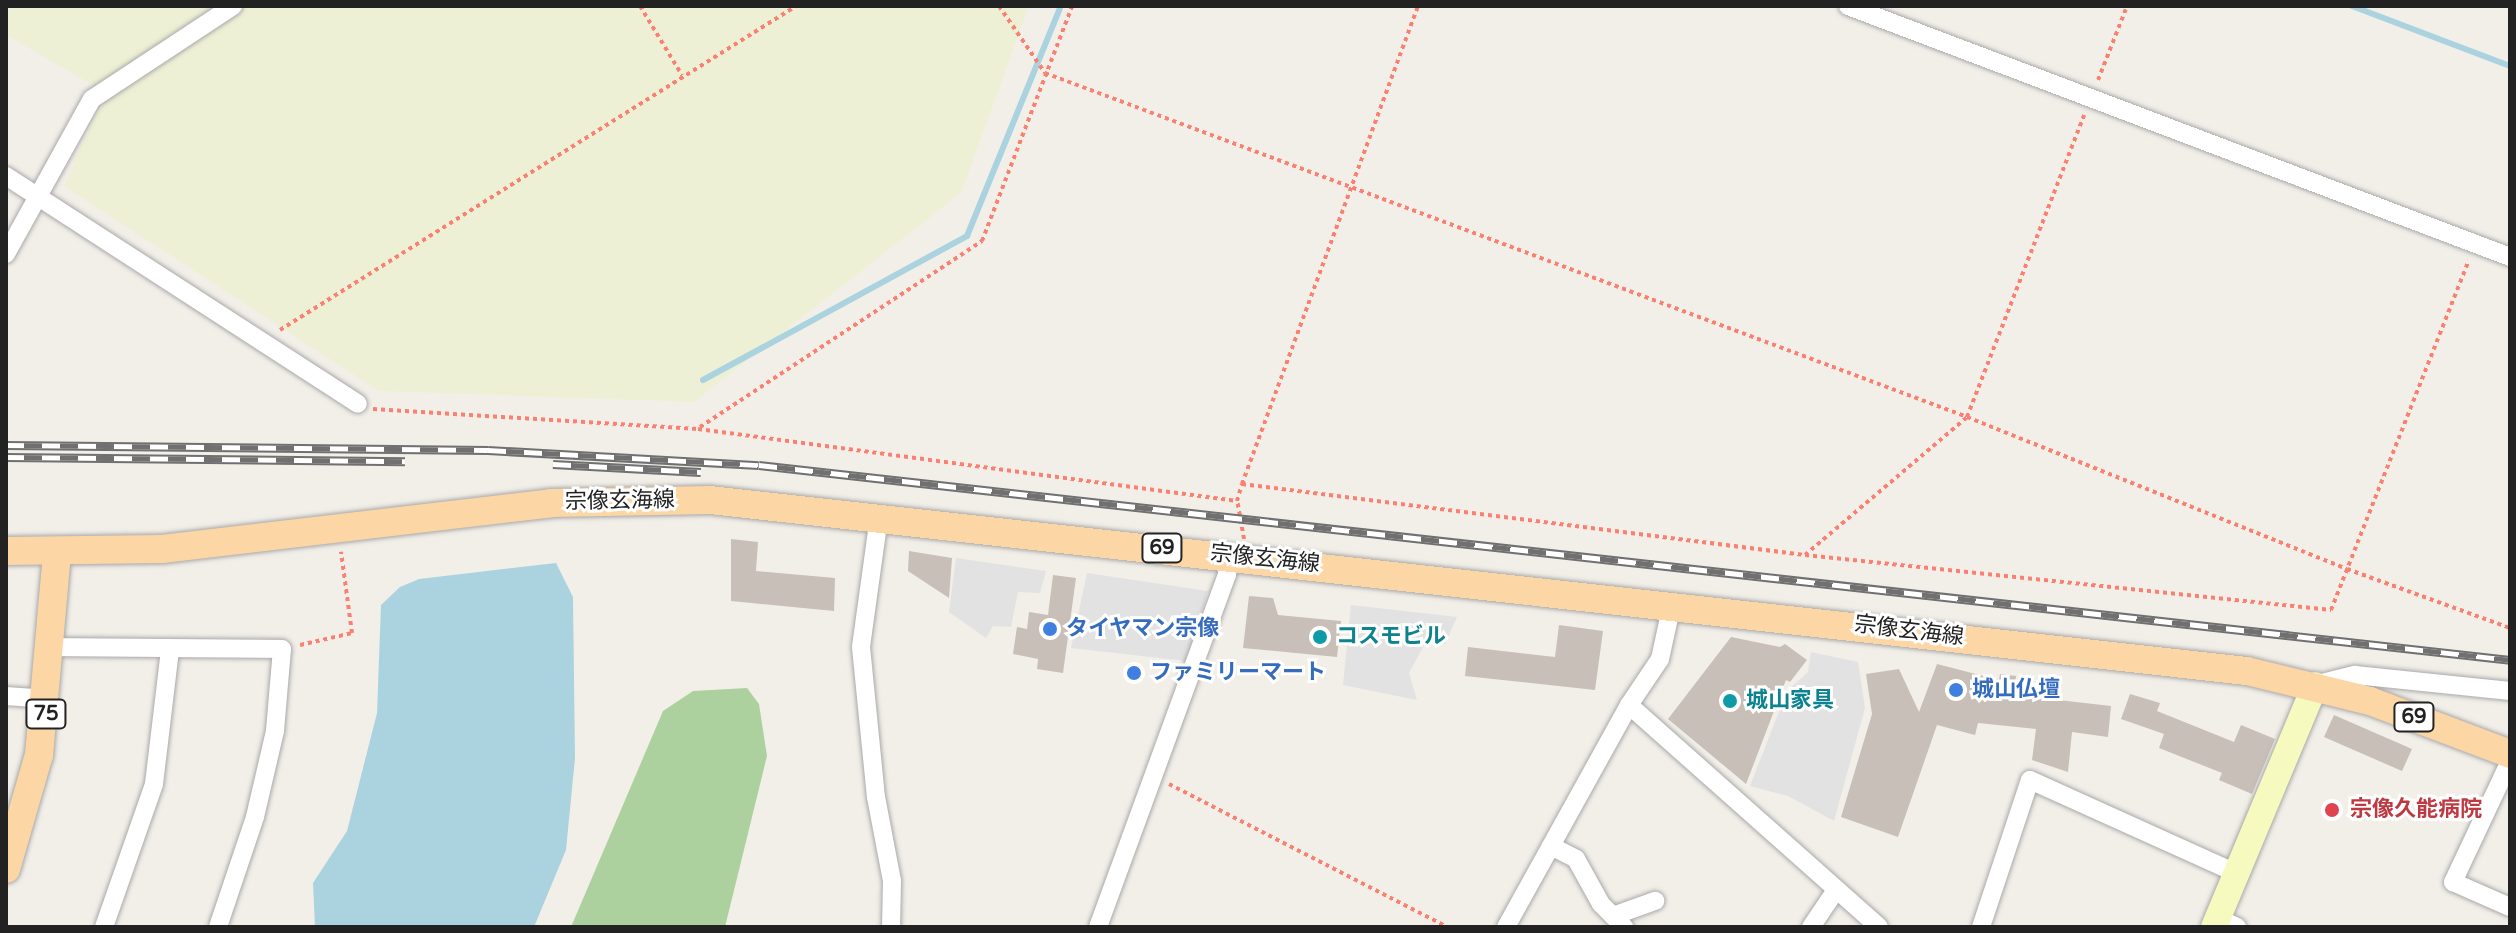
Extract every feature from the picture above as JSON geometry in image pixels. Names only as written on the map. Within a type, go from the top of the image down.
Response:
[{"type":"main road","name":"宗像玄海線","points":[[6,551],[57,553],[162,549],[338,527],[634,498],[710,500],[1672,604],[2247,671],[2315,685],[2510,754]]},
{"type":"main road","name":"75","points":[[6,869],[39,755],[48,699],[57,553]]},
{"type":"street","points":[[6,254],[41,197],[92,99],[233,6]]},
{"type":"street","points":[[1848,6],[2510,257]]},
{"type":"street","points":[[6,176],[358,404]]},
{"type":"street","points":[[879,517],[861,647],[876,797],[892,881],[891,927]]},
{"type":"street","points":[[1098,927],[1151,774],[1227,575],[1238,556]]},
{"type":"street","points":[[1506,927],[1629,705],[1660,659],[1672,604]]},
{"type":"street","points":[[52,647],[282,649],[275,731],[255,817],[218,927]]},
{"type":"street","points":[[104,927],[154,784],[170,650]]},
{"type":"street","points":[[2223,924],[2315,685],[2355,675],[2510,691]]},
{"type":"street","points":[[6,696],[48,699]]},
{"type":"street","points":[[1629,705],[1879,927]]},
{"type":"street","points":[[2510,761],[2453,882],[2510,907]]},
{"type":"street","points":[[1981,927],[2030,780],[2240,875]]},
{"type":"street","points":[[1551,846],[1576,859],[1618,922],[1655,901]]},
{"type":"street","points":[[1811,927],[1836,890]]},
{"type":"path","points":[[640,6],[682,75]]},
{"type":"path","points":[[263,341],[796,6]]},
{"type":"path","points":[[999,6],[1045,73],[1348,189],[1967,417],[2347,569],[2510,628]]},
{"type":"path","points":[[698,429],[982,241],[1072,6]]},
{"type":"path","points":[[1238,556],[1237,501],[1242,484],[1348,189],[1418,6]]},
{"type":"path","points":[[1805,555],[1967,417],[2127,6]]},
{"type":"path","points":[[1242,484],[1805,555],[2331,610],[2475,244]]},
{"type":"path","points":[[358,404],[389,413],[698,429],[1237,501]]},
{"type":"path","points":[[282,649],[352,633],[338,527]]},
{"type":"path","points":[[1151,774],[1447,927]]},
{"type":"green space","points":[[6,6],[1029,6],[961,193],[694,402],[379,391],[64,186],[105,92],[6,35]]},
{"type":"green space","points":[[747,688],[759,704],[767,756],[725,927],[571,927],[663,711],[693,691]]},
{"type":"shaded area","points":[[956,558],[1046,571],[1040,593],[1018,592],[1011,627],[993,626],[986,638],[949,612]]},
{"type":"shaded area","points":[[1087,573],[1208,591],[1186,661],[1071,648]]},
{"type":"shaded area","points":[[1351,605],[1457,617],[1445,644],[1427,640],[1409,673],[1417,700],[1343,685]]},
{"type":"shaded area","points":[[1811,652],[1858,662],[1865,708],[1834,821],[1788,796],[1750,786],[1787,691],[1808,672]]},
{"type":"water","points":[[556,563],[573,597],[575,758],[566,850],[534,927],[315,927],[313,883],[347,831],[377,713],[381,605],[400,587],[419,579]]},
{"type":"building","points":[[731,539],[758,542],[756,571],[835,578],[834,611],[731,601]]},
{"type":"building","points":[[909,551],[952,558],[949,598],[908,571]]},
{"type":"building","points":[[1053,575],[1076,578],[1063,673],[1037,669],[1038,659],[1013,654],[1017,627],[1027,629],[1029,612],[1048,615]]},
{"type":"building","points":[[1249,596],[1273,598],[1278,615],[1341,621],[1337,657],[1243,648]]},
{"type":"building","points":[[1559,625],[1603,631],[1595,690],[1465,676],[1468,647],[1555,657]]},
{"type":"building","name":"城山家具","points":[[1731,637],[1780,647],[1785,644],[1807,660],[1790,682],[1786,680],[1746,784],[1668,719]]},
{"type":"building","points":[[1937,664],[1999,680],[2000,674],[2016,676],[2014,695],[2111,706],[2108,737],[2072,732],[2068,772],[2032,760],[2036,729],[1978,723],[1975,735],[1937,725],[1898,837],[1841,817],[1872,714],[1866,674],[1899,669],[1919,712]]},
{"type":"building","points":[[2130,694],[2160,703],[2157,711],[2234,742],[2241,725],[2275,739],[2252,794],[2219,780],[2222,773],[2159,748],[2164,734],[2121,719]]},
{"type":"building","points":[[2334,715],[2412,749],[2402,771],[2324,737]]},
{"type":"waterway","points":[[703,380],[967,236],[1061,6]]},
{"type":"waterway","points":[[2352,6],[2510,66]]},
{"type":"railway","points":[[6,445],[488,450],[759,465],[2510,660]]},
{"type":"railway","points":[[6,457],[405,461]]},
{"type":"railway","points":[[553,464],[701,472]]},
{"type":"place","name":"タイヤマン宗像","points":[[1050,629]]},
{"type":"place","name":"コスモビル","points":[[1320,637]]},
{"type":"place","name":"ファミリーマート","points":[[1134,673]]},
{"type":"place","name":"城山仏壇","points":[[1956,690]]},
{"type":"place","name":"城山家具","points":[[1730,701]]},
{"type":"place","name":"宗像久能病院","points":[[2332,810]]}]
